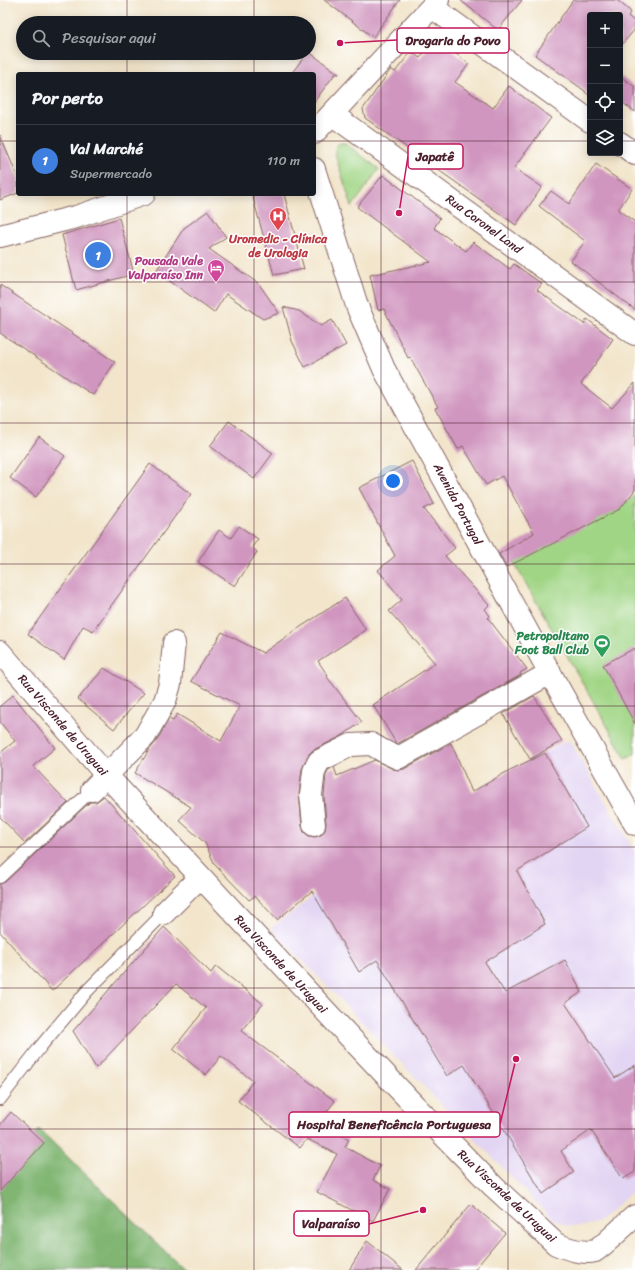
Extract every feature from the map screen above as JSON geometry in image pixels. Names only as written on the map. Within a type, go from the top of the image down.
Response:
[{"type":"street","points":[[316,131],[333,115],[435,3],[589,120]]},
{"type":"street","name":"Rua Coronel Land","points":[[333,115],[635,334]]},
{"type":"street","points":[[623,145],[635,154]]},
{"type":"street","name":"Avenida Portugal","points":[[316,175],[357,306],[384,368],[550,673],[632,811]]},
{"type":"street","points":[[0,236],[76,217],[138,196]]},
{"type":"street","points":[[100,783],[145,736],[166,701],[170,684],[174,643]]},
{"type":"street","name":"Rua Visconde de Uruguai","points":[[0,652],[100,783],[200,877],[414,1106],[493,1186],[556,1244],[568,1249],[583,1251],[596,1250],[635,1216]]},
{"type":"street","points":[[314,825],[311,795],[314,771],[319,761],[352,745],[371,744],[398,758],[550,673]]},
{"type":"street","points":[[164,913],[200,877]]},
{"type":"lane","points":[[0,877],[100,783]]},
{"type":"lane","points":[[0,1099],[41,1046],[88,990],[164,913]]},
{"type":"shaded area","points":[[569,740],[635,852],[635,1189],[601,1220],[584,1226],[568,1226],[552,1219],[271,928],[367,855],[510,770]]},
{"type":"green space","points":[[341,143],[345,143],[379,169],[352,207],[335,154],[336,147]]},
{"type":"green space","name":"Petropolitano Foot Ball Club","points":[[635,495],[635,754],[626,759],[513,561],[630,500]]},
{"type":"green space","points":[[39,1129],[185,1270],[0,1270],[0,1176]]},
{"type":"building","points":[[324,0],[400,0],[373,37]]},
{"type":"building","points":[[460,0],[522,0],[498,30]]},
{"type":"building","points":[[573,0],[617,0],[631,12],[628,16],[635,22],[635,29],[623,43],[623,12],[587,12],[587,94],[535,55]]},
{"type":"building","points":[[436,38],[469,64],[455,82],[493,108],[509,86],[551,118],[514,168],[542,187],[516,225],[365,118],[363,109],[391,69],[395,72],[411,52],[420,58]]},
{"type":"building","points":[[316,57],[339,74],[335,74],[316,99],[316,72],[293,72],[302,60],[316,60]]},
{"type":"building","points":[[623,78],[635,87],[635,112],[623,103]]},
{"type":"building","points":[[0,135],[16,173],[16,194],[0,200]]},
{"type":"building","points":[[596,164],[632,189],[618,210],[635,222],[635,310],[571,261],[585,241],[539,206],[551,191],[569,204]]},
{"type":"building","points":[[383,175],[440,218],[434,228],[466,251],[473,242],[510,269],[514,264],[542,284],[537,290],[584,324],[587,319],[613,339],[581,384],[612,408],[635,383],[635,490],[620,509],[507,567],[499,554],[534,533],[502,476],[486,485],[463,446],[458,449],[435,408],[438,407],[410,357],[408,358],[384,309],[378,310],[370,275],[431,262],[357,207]]},
{"type":"building","name":"Uromedic - Clínica de Urologia","points":[[253,196],[285,196],[304,269],[274,275]]},
{"type":"building","name":"Pousada Vale Valparaíso Inn","points":[[208,211],[226,237],[209,249],[259,284],[279,313],[263,319],[226,294],[214,313],[156,271],[184,228]]},
{"type":"building","points":[[119,218],[134,274],[76,290],[62,235]]},
{"type":"building","points":[[0,285],[115,362],[93,395],[0,333]]},
{"type":"building","points":[[283,307],[299,311],[321,326],[332,320],[346,345],[305,367],[292,341]]},
{"type":"building","points":[[229,421],[273,453],[254,479],[210,446]]},
{"type":"building","points":[[39,437],[65,456],[36,497],[10,478]]},
{"type":"building","points":[[412,461],[434,504],[424,509],[455,548],[445,556],[489,605],[485,609],[490,616],[488,618],[527,669],[520,673],[521,675],[397,744],[373,705],[435,663],[389,611],[402,600],[378,570],[395,556],[359,488]]},
{"type":"building","points":[[150,464],[191,494],[93,631],[83,626],[64,660],[28,634]]},
{"type":"building","points":[[239,526],[258,539],[252,547],[257,552],[235,586],[198,562],[219,530],[231,538]]},
{"type":"building","points":[[345,598],[366,630],[318,661],[328,676],[327,677],[362,722],[340,737],[313,750],[308,755],[302,769],[299,794],[302,826],[304,832],[309,836],[315,837],[321,835],[325,830],[324,795],[326,775],[328,770],[334,767],[337,776],[375,760],[393,769],[404,769],[451,743],[472,792],[510,770],[545,753],[587,827],[517,871],[545,924],[485,962],[505,993],[565,960],[582,992],[565,1003],[615,1078],[635,1065],[635,1172],[623,1179],[591,1130],[561,1151],[574,1172],[543,1194],[464,1065],[447,1076],[377,960],[359,972],[312,891],[277,920],[255,896],[249,900],[215,865],[205,843],[179,820],[191,807],[135,773],[149,750],[156,742],[169,719],[173,721],[177,714],[221,741],[240,706],[191,681],[222,632],[263,653]]},
{"type":"building","name":"Petropolitano Foot Ball Club","points":[[635,648],[635,724],[603,665]]},
{"type":"building","points":[[104,668],[144,693],[114,729],[78,699]]},
{"type":"building","points":[[13,695],[55,748],[33,766],[68,803],[25,843],[0,817],[0,753],[15,741],[0,722],[0,706]]},
{"type":"building","points":[[534,696],[562,741],[530,759],[503,714]]},
{"type":"building","points":[[104,796],[175,876],[52,991],[0,932],[0,884],[5,882],[90,802],[96,802]]},
{"type":"building","points":[[164,927],[211,973],[216,966],[263,1004],[241,1031],[335,1101],[318,1123],[349,1139],[345,1147],[380,1166],[373,1180],[390,1189],[373,1221],[317,1192],[337,1154],[307,1139],[300,1148],[238,1101],[253,1081],[221,1056],[206,1075],[173,1049],[206,1008],[176,984],[96,1068],[73,1031]]},
{"type":"building","points":[[11,1112],[44,1143],[0,1191],[0,1125]]},
{"type":"building","points":[[471,1204],[505,1233],[474,1270],[416,1270]]},
{"type":"building","points":[[367,1241],[403,1270],[349,1270]]},
{"type":"place","name":"Drogaria do Povo","points":[[340,43]]},
{"type":"place","name":"Japatê","points":[[399,213]]},
{"type":"place","name":"Uromedic - Clínica de Urologia","points":[[278,231]]},
{"type":"place","name":"Val Marché","points":[[98,255]]},
{"type":"place","name":"Pousada Vale Valparaíso Inn","points":[[216,283]]},
{"type":"place","name":"Petropolitano Foot Ball Club","points":[[602,658]]},
{"type":"place","name":"Hospital Beneficência Portuguesa","points":[[516,1059]]},
{"type":"place","name":"Valparaíso","points":[[423,1210]]}]
